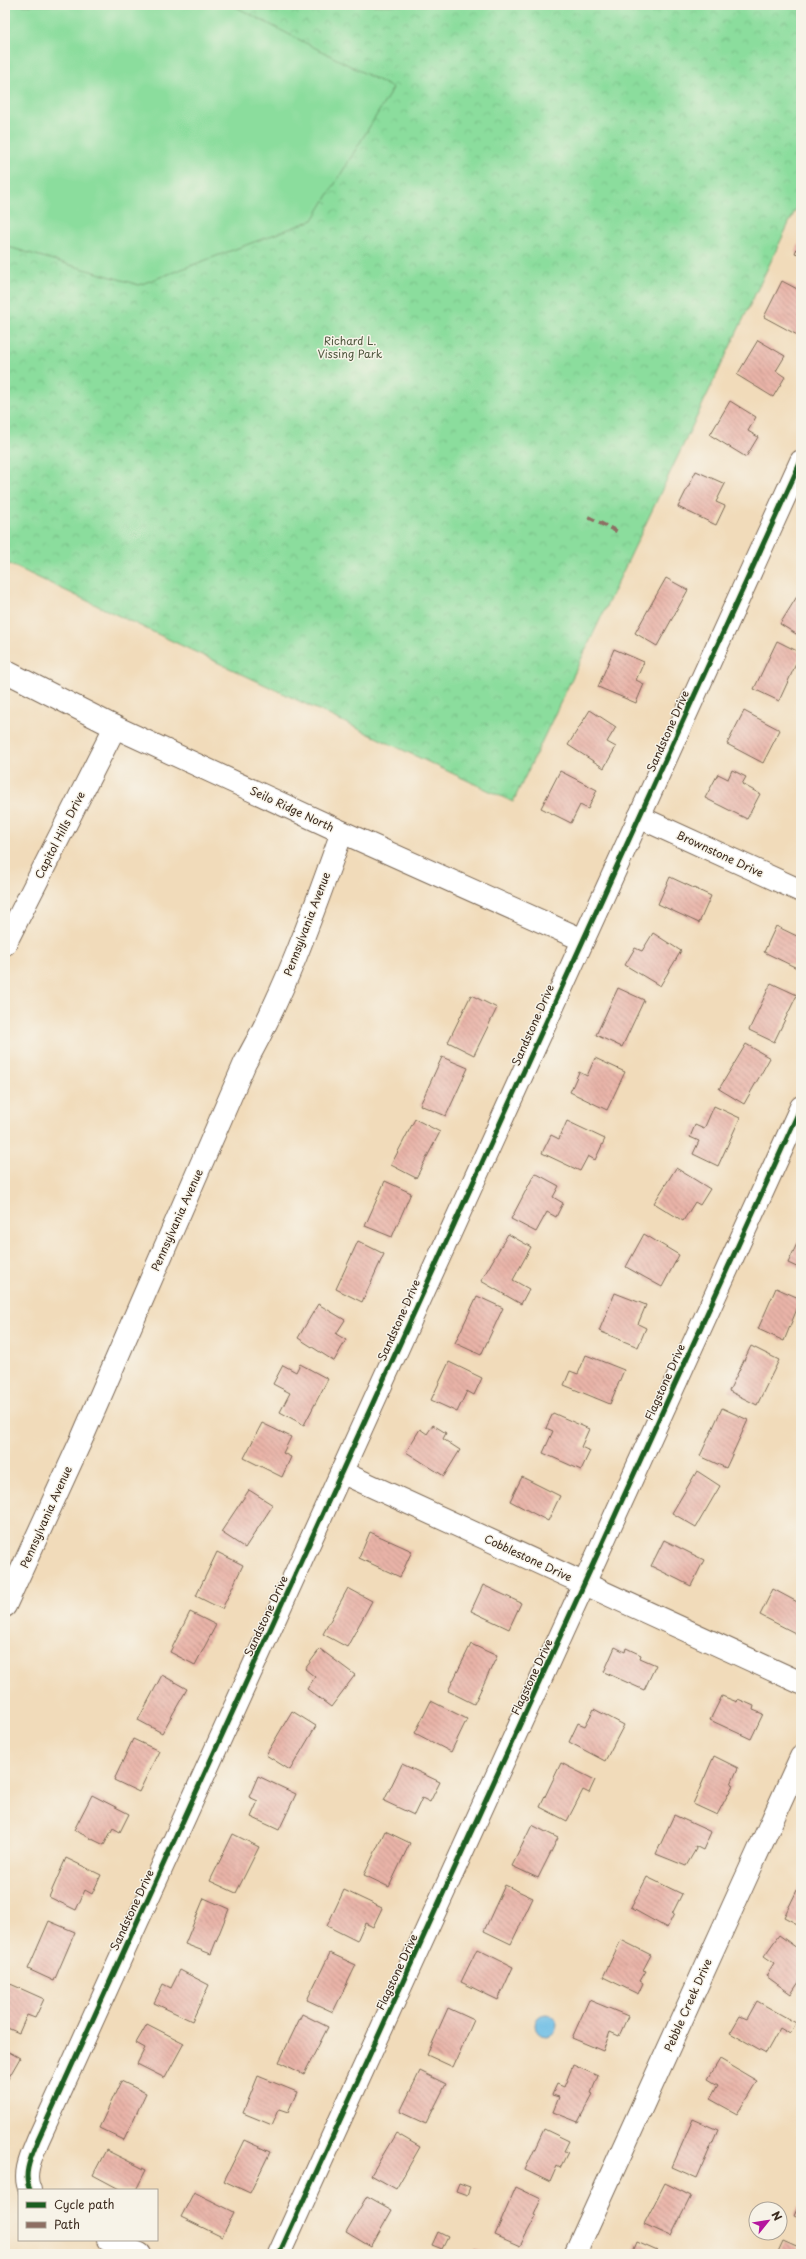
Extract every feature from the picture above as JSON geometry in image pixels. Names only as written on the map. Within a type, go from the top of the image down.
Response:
[{"type":"street","name":"Sandstone Drive","points":[[30,2189],[28,2185],[28,2164],[38,2140],[801,461]]},
{"type":"street","name":"Seilo Ridge North","points":[[5,672],[115,727],[342,832],[583,940]]},
{"type":"street","name":"Capitol Hills Drive","points":[[5,943],[115,727]]},
{"type":"street","name":"Brownstone Drive","points":[[639,818],[801,891]]},
{"type":"street","name":"Pennsylvania Avenue","points":[[5,1606],[83,1436],[245,1063],[264,1031],[293,962],[342,832]]},
{"type":"street","name":"Flagstone Drive","points":[[279,2254],[801,1107]]},
{"type":"street","name":"Cobblestone Drive","points":[[341,1472],[801,1683]]},
{"type":"street","name":"Pebble Creek Drive","points":[[575,2254],[801,1757]]},
{"type":"street","points":[[110,2241],[140,2254]]},
{"type":"green space","name":"Richard L. Vissing Park","points":[[5,5],[801,5],[801,198],[513,802],[5,562]]},
{"type":"green space","points":[[5,5],[232,5],[393,88],[313,220],[139,285],[5,246]]},
{"type":"water","points":[[542,2014],[550,2014],[557,2021],[557,2029],[550,2036],[542,2036],[535,2029],[535,2021]]},
{"type":"building","points":[[801,239],[801,255],[795,253]]},
{"type":"building","points":[[782,281],[801,291],[801,337],[764,317]]},
{"type":"building","points":[[758,340],[785,356],[776,371],[785,377],[773,397],[737,375]]},
{"type":"building","points":[[730,401],[756,417],[748,431],[758,437],[746,457],[710,435]]},
{"type":"building","points":[[696,471],[725,484],[716,502],[725,506],[716,525],[678,507]]},
{"type":"building","points":[[666,578],[688,590],[657,646],[635,633]]},
{"type":"building","points":[[801,590],[801,637],[780,624]]},
{"type":"building","points":[[777,641],[801,653],[779,701],[754,689]]},
{"type":"building","points":[[614,649],[644,662],[636,680],[644,684],[636,703],[598,687]]},
{"type":"building","points":[[590,710],[616,727],[607,742],[616,747],[604,768],[568,745]]},
{"type":"building","points":[[744,711],[780,730],[763,763],[727,744]]},
{"type":"building","points":[[732,770],[746,777],[742,784],[760,794],[747,819],[705,798],[718,774],[728,779]]},
{"type":"building","points":[[560,771],[597,790],[588,809],[580,805],[571,823],[541,808]]},
{"type":"building","points":[[670,877],[711,896],[699,923],[658,904]]},
{"type":"building","points":[[776,926],[801,938],[801,970],[764,952]]},
{"type":"building","points":[[653,933],[681,951],[660,986],[625,965],[635,948],[642,951]]},
{"type":"building","points":[[771,983],[797,995],[774,1042],[749,1030]]},
{"type":"building","points":[[618,988],[644,1000],[622,1047],[596,1035]]},
{"type":"building","points":[[471,995],[497,1008],[474,1055],[448,1042]]},
{"type":"building","points":[[746,1044],[770,1058],[744,1104],[719,1089]]},
{"type":"building","points":[[442,1057],[468,1068],[446,1116],[420,1105]]},
{"type":"building","points":[[595,1058],[625,1072],[607,1110],[570,1092],[579,1072],[587,1076]]},
{"type":"building","points":[[714,1106],[740,1118],[718,1166],[693,1154],[699,1141],[690,1137],[695,1125],[704,1129]]},
{"type":"building","points":[[415,1119],[440,1132],[416,1178],[391,1165]]},
{"type":"building","points":[[567,1121],[605,1139],[595,1160],[588,1156],[580,1171],[542,1153],[551,1135],[559,1139]]},
{"type":"building","points":[[676,1168],[710,1189],[700,1205],[695,1202],[683,1221],[654,1203]]},
{"type":"building","points":[[535,1173],[559,1186],[553,1197],[563,1203],[556,1217],[547,1212],[536,1232],[511,1219]]},
{"type":"building","points":[[385,1181],[411,1193],[392,1237],[365,1226]]},
{"type":"building","points":[[508,1234],[531,1247],[513,1280],[529,1289],[521,1304],[481,1281]]},
{"type":"building","points":[[644,1234],[679,1255],[662,1287],[626,1267]]},
{"type":"building","points":[[801,1235],[801,1269],[788,1263]]},
{"type":"building","points":[[358,1241],[384,1254],[362,1302],[336,1289]]},
{"type":"building","points":[[776,1288],[801,1299],[784,1341],[758,1329]]},
{"type":"building","points":[[615,1293],[646,1305],[638,1324],[646,1328],[638,1347],[599,1331]]},
{"type":"building","points":[[477,1296],[503,1308],[481,1355],[455,1343]]},
{"type":"building","points":[[318,1304],[345,1320],[336,1334],[346,1340],[334,1361],[298,1338]]},
{"type":"building","points":[[751,1346],[779,1360],[757,1405],[729,1391]]},
{"type":"building","points":[[586,1355],[624,1370],[610,1404],[564,1385],[570,1371],[578,1374]]},
{"type":"building","points":[[449,1362],[482,1378],[474,1395],[467,1391],[457,1412],[431,1400]]},
{"type":"building","points":[[300,1364],[328,1379],[304,1425],[280,1412],[290,1393],[273,1384],[283,1365],[296,1372]]},
{"type":"building","points":[[722,1408],[748,1420],[726,1468],[700,1456]]},
{"type":"building","points":[[553,1413],[589,1429],[581,1447],[590,1451],[581,1470],[543,1453],[553,1431],[546,1428]]},
{"type":"building","points":[[262,1423],[291,1437],[283,1453],[291,1457],[282,1477],[244,1458]]},
{"type":"building","points":[[433,1425],[446,1433],[443,1439],[460,1450],[444,1476],[406,1452],[420,1429],[427,1434]]},
{"type":"building","points":[[697,1471],[720,1486],[696,1527],[672,1513]]},
{"type":"building","points":[[522,1477],[560,1496],[548,1521],[510,1501]]},
{"type":"building","points":[[249,1490],[273,1505],[245,1548],[221,1532]]},
{"type":"building","points":[[370,1532],[412,1551],[400,1577],[359,1558]]},
{"type":"building","points":[[664,1540],[704,1560],[691,1586],[651,1566]]},
{"type":"building","points":[[217,1552],[243,1565],[222,1609],[196,1596]]},
{"type":"building","points":[[483,1585],[521,1603],[509,1629],[471,1611]]},
{"type":"building","points":[[348,1588],[372,1601],[347,1647],[323,1634]]},
{"type":"building","points":[[773,1589],[801,1604],[801,1636],[760,1615]]},
{"type":"building","points":[[190,1612],[216,1625],[195,1665],[170,1652]]},
{"type":"building","points":[[471,1644],[497,1656],[474,1704],[448,1691]]},
{"type":"building","points":[[615,1647],[625,1652],[626,1648],[641,1655],[640,1658],[656,1665],[644,1690],[604,1672]]},
{"type":"building","points":[[320,1649],[355,1675],[331,1707],[307,1689],[315,1677],[305,1669]]},
{"type":"building","points":[[162,1675],[187,1689],[162,1733],[138,1720]]},
{"type":"building","points":[[722,1696],[737,1702],[738,1699],[754,1706],[753,1710],[763,1714],[751,1739],[710,1720]]},
{"type":"building","points":[[431,1701],[467,1719],[451,1752],[415,1733]]},
{"type":"building","points":[[594,1709],[624,1725],[605,1761],[569,1742],[578,1723],[585,1726]]},
{"type":"building","points":[[292,1711],[316,1726],[290,1770],[266,1755]]},
{"type":"building","points":[[133,1739],[159,1751],[139,1792],[114,1780]]},
{"type":"building","points":[[714,1756],[738,1768],[731,1784],[733,1785],[717,1815],[693,1804]]},
{"type":"building","points":[[561,1763],[595,1780],[589,1793],[583,1790],[567,1821],[540,1807]]},
{"type":"building","points":[[402,1764],[440,1782],[430,1802],[422,1798],[414,1815],[384,1801]]},
{"type":"building","points":[[258,1776],[296,1794],[279,1830],[251,1817],[258,1801],[249,1797]]},
{"type":"building","points":[[92,1795],[129,1814],[120,1832],[113,1828],[104,1845],[74,1830]]},
{"type":"building","points":[[674,1815],[711,1832],[703,1850],[695,1846],[696,1849],[686,1866],[656,1854]]},
{"type":"building","points":[[532,1825],[558,1838],[538,1878],[512,1866]]},
{"type":"building","points":[[385,1831],[410,1843],[389,1887],[364,1875]]},
{"type":"building","points":[[233,1834],[259,1847],[236,1893],[210,1881]]},
{"type":"building","points":[[66,1858],[101,1875],[92,1894],[85,1890],[76,1910],[49,1897]]},
{"type":"building","points":[[647,1877],[682,1894],[667,1928],[631,1908]]},
{"type":"building","points":[[801,1882],[801,1926],[784,1917]]},
{"type":"building","points":[[505,1885],[533,1898],[511,1944],[484,1931]]},
{"type":"building","points":[[344,1890],[382,1908],[373,1927],[365,1923],[357,1941],[327,1926]]},
{"type":"building","points":[[204,1898],[229,1909],[211,1954],[185,1944]]},
{"type":"building","points":[[49,1921],[75,1932],[54,1981],[28,1969]]},
{"type":"building","points":[[779,1935],[801,1951],[801,1979],[791,1994],[766,1976],[774,1963],[764,1956]]},
{"type":"building","points":[[621,1940],[651,1955],[643,1970],[646,1971],[640,1981],[643,1983],[638,1994],[603,1977]]},
{"type":"building","points":[[477,1949],[513,1967],[498,2000],[461,1982]]},
{"type":"building","points":[[330,1953],[356,1965],[333,2012],[307,2000]]},
{"type":"building","points":[[180,1970],[209,1985],[192,2021],[154,2003],[163,1984],[171,1988]]},
{"type":"building","points":[[6,1982],[44,1999],[35,2018],[27,2015],[19,2033],[5,2027]]},
{"type":"building","points":[[589,2000],[628,2016],[619,2036],[610,2032],[603,2051],[572,2038]]},
{"type":"building","points":[[757,2001],[796,2023],[790,2034],[780,2028],[766,2053],[730,2033],[740,2016],[747,2019]]},
{"type":"building","points":[[448,2008],[474,2020],[453,2067],[427,2055]]},
{"type":"building","points":[[302,2014],[328,2027],[304,2074],[279,2062]]},
{"type":"building","points":[[147,2024],[184,2043],[165,2078],[137,2064],[145,2048],[136,2043]]},
{"type":"building","points":[[5,2050],[20,2058],[5,2084]]},
{"type":"building","points":[[720,2059],[757,2081],[737,2114],[710,2099],[718,2085],[708,2079]]},
{"type":"building","points":[[573,2065],[598,2076],[591,2093],[593,2094],[578,2122],[553,2112],[559,2097],[552,2095],[557,2084],[564,2087]]},
{"type":"building","points":[[420,2071],[446,2084],[426,2124],[400,2112]]},
{"type":"building","points":[[258,2076],[297,2092],[288,2112],[279,2109],[272,2125],[243,2113]]},
{"type":"building","points":[[121,2081],[146,2093],[124,2140],[99,2128]]},
{"type":"building","points":[[693,2119],[718,2130],[697,2178],[672,2167]]},
{"type":"building","points":[[544,2129],[569,2141],[564,2151],[568,2152],[560,2168],[557,2166],[550,2182],[525,2170]]},
{"type":"building","points":[[396,2133],[420,2147],[396,2189],[371,2175]]},
{"type":"building","points":[[244,2140],[270,2152],[250,2193],[224,2181]]},
{"type":"building","points":[[106,2150],[146,2170],[136,2189],[119,2189],[93,2175]]},
{"type":"building","points":[[459,2183],[470,2187],[467,2195],[456,2191]]},
{"type":"building","points":[[665,2183],[691,2196],[671,2236],[644,2224]]},
{"type":"building","points":[[516,2187],[541,2199],[534,2215],[536,2216],[520,2246],[495,2235]]},
{"type":"building","points":[[194,2192],[234,2212],[222,2237],[181,2217]]},
{"type":"building","points":[[367,2196],[392,2210],[371,2247],[346,2232]]},
{"type":"building","points":[[801,2200],[801,2219],[794,2216]]},
{"type":"building","points":[[438,2232],[448,2237],[442,2249],[432,2245]]},
{"type":"building","points":[[783,2241],[801,2249],[801,2254],[777,2254]]},
{"type":"building","points":[[637,2242],[664,2254],[632,2254]]},
{"type":"building","points":[[475,2249],[486,2254],[473,2254]]},
{"type":"marked path","points":[[588,517],[620,533]]},
{"type":"cycle path","points":[[30,2189],[27,2171],[38,2140],[801,461]]},
{"type":"cycle path","points":[[279,2254],[801,1107]]}]
